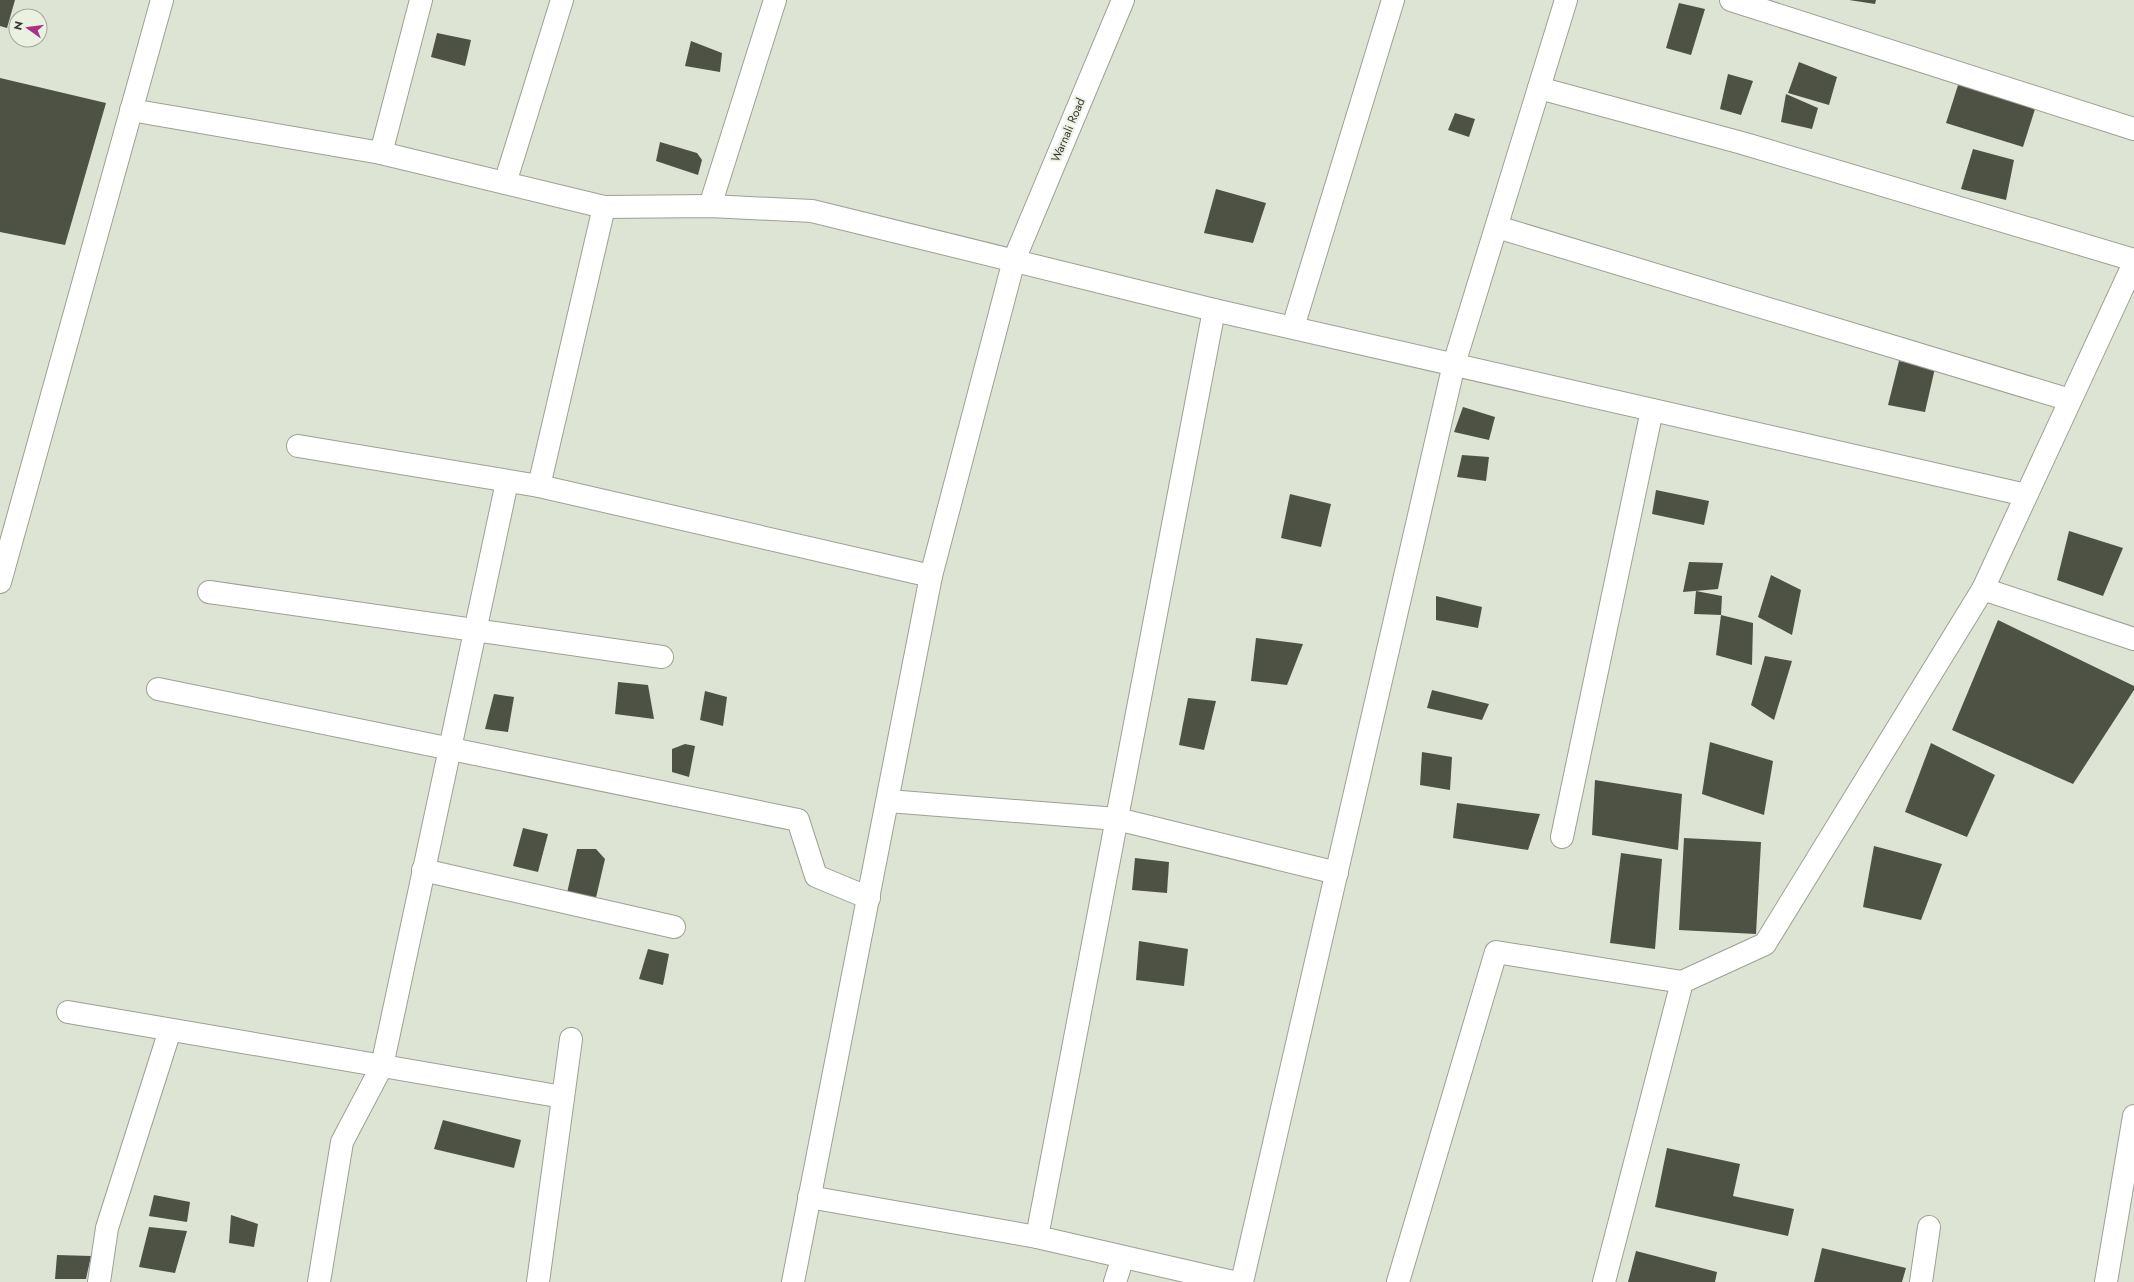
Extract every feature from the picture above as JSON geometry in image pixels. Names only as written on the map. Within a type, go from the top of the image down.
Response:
[{"type":"street","points":[[0,582],[162,0]]},
{"type":"street","points":[[381,153],[421,0]]},
{"type":"street","points":[[505,183],[562,0]]},
{"type":"street","points":[[710,206],[775,0]]},
{"type":"street","name":"Warnali Road","points":[[793,1282],[931,576],[1014,260],[1123,0]]},
{"type":"street","points":[[1292,328],[1393,0]]},
{"type":"street","points":[[1242,1282],[1454,364],[1566,0]]},
{"type":"street","points":[[1731,0],[2134,129]]},
{"type":"street","points":[[1398,1282],[1496,952],[1682,982],[1765,944],[1983,588],[2134,262],[1742,144],[1539,88]]},
{"type":"street","points":[[131,110],[381,153],[604,207],[710,206],[812,210],[1214,310],[2026,495]]},
{"type":"street","points":[[539,486],[604,207]]},
{"type":"street","points":[[1496,226],[2070,400]]},
{"type":"street","points":[[1037,1237],[1214,310]]},
{"type":"street","points":[[1562,837],[1652,410]]},
{"type":"street","points":[[298,446],[507,482],[539,486],[931,576]]},
{"type":"street","points":[[319,1282],[342,1142],[382,1066],[507,482]]},
{"type":"street","points":[[1983,588],[2134,639]]},
{"type":"street","points":[[208,592],[662,657]]},
{"type":"street","points":[[158,689],[798,820],[816,876],[869,898]]},
{"type":"street","points":[[888,801],[1117,819],[1337,873]]},
{"type":"street","points":[[423,870],[674,927]]},
{"type":"street","points":[[1604,1282],[1682,982]]},
{"type":"street","points":[[68,1012],[563,1097]]},
{"type":"street","points":[[99,1282],[107,1228],[170,1030]]},
{"type":"street","points":[[538,1282],[571,1039]]},
{"type":"street","points":[[2106,1282],[2127,1195],[2134,1116]]},
{"type":"street","points":[[809,1197],[1037,1237],[1233,1282]]},
{"type":"street","points":[[1921,1282],[1929,1227]]},
{"type":"street","points":[[1115,1282],[1123,1257]]},
{"type":"building","points":[[0,0],[15,0],[13,8],[8,8],[7,28],[0,26]]},
{"type":"building","points":[[1849,0],[1876,0],[1875,4]]},
{"type":"building","points":[[1679,3],[1705,9],[1691,55],[1666,48]]},
{"type":"building","points":[[437,33],[471,40],[465,66],[431,57]]},
{"type":"building","points":[[691,41],[722,53],[720,72],[685,66]]},
{"type":"building","points":[[1799,62],[1837,77],[1829,105],[1788,93]]},
{"type":"building","points":[[1728,74],[1753,81],[1741,115],[1720,109]]},
{"type":"building","points":[[0,78],[106,103],[65,245],[0,232]]},
{"type":"building","points":[[1959,82],[2036,106],[2023,147],[1946,123]]},
{"type":"building","points":[[1786,94],[1818,108],[1812,129],[1781,122]]},
{"type":"building","points":[[1455,113],[1475,119],[1469,137],[1448,130]]},
{"type":"building","points":[[660,142],[697,153],[702,160],[698,175],[656,161]]},
{"type":"building","points":[[1973,149],[2014,160],[2006,200],[1961,189]]},
{"type":"building","points":[[1216,189],[1266,203],[1253,243],[1204,233]]},
{"type":"building","points":[[1899,361],[1935,368],[1925,412],[1888,405]]},
{"type":"building","points":[[1463,407],[1495,417],[1489,440],[1454,432]]},
{"type":"building","points":[[1462,455],[1489,457],[1486,481],[1457,477]]},
{"type":"building","points":[[1656,490],[1709,501],[1704,525],[1652,514]]},
{"type":"building","points":[[1290,494],[1331,504],[1321,547],[1281,538]]},
{"type":"building","points":[[2069,531],[2123,548],[2103,596],[2057,580]]},
{"type":"building","points":[[1689,562],[1723,563],[1718,589],[1683,592]]},
{"type":"building","points":[[1771,575],[1801,590],[1792,635],[1758,617]]},
{"type":"building","points":[[1696,591],[1722,596],[1721,615],[1694,614]]},
{"type":"building","points":[[1436,596],[1482,607],[1478,628],[1436,620]]},
{"type":"building","points":[[1721,615],[1753,623],[1752,665],[1716,655]]},
{"type":"building","points":[[1998,620],[2134,686],[2134,690],[2073,784],[1952,730]]},
{"type":"building","points":[[1256,638],[1303,644],[1287,685],[1251,681]]},
{"type":"building","points":[[1765,656],[1792,661],[1774,720],[1751,705]]},
{"type":"building","points":[[618,682],[648,685],[654,719],[615,714]]},
{"type":"building","points":[[1432,690],[1489,704],[1482,720],[1427,708]]},
{"type":"building","points":[[705,691],[727,697],[723,726],[700,720]]},
{"type":"building","points":[[494,694],[514,697],[508,732],[485,729]]},
{"type":"building","points":[[1188,698],[1216,701],[1204,750],[1179,745]]},
{"type":"building","points":[[1710,742],[1773,761],[1764,815],[1702,794]]},
{"type":"building","points":[[1931,743],[1995,775],[1967,837],[1905,812]]},
{"type":"building","points":[[685,744],[695,746],[689,777],[672,772],[672,749]]},
{"type":"building","points":[[1422,752],[1452,757],[1450,790],[1420,785]]},
{"type":"building","points":[[1595,780],[1682,794],[1678,850],[1592,835]]},
{"type":"building","points":[[1457,803],[1540,814],[1528,850],[1453,838]]},
{"type":"building","points":[[523,828],[548,834],[538,872],[513,866]]},
{"type":"building","points":[[1684,838],[1761,842],[1756,934],[1679,930]]},
{"type":"building","points":[[1874,846],[1942,864],[1921,920],[1863,907]]},
{"type":"building","points":[[577,849],[596,849],[605,859],[595,902],[567,893]]},
{"type":"building","points":[[1621,853],[1662,859],[1655,949],[1610,943]]},
{"type":"building","points":[[1135,858],[1169,862],[1167,893],[1132,890]]},
{"type":"building","points":[[1139,941],[1188,949],[1184,986],[1136,980]]},
{"type":"building","points":[[648,949],[669,954],[663,985],[639,979]]},
{"type":"building","points":[[443,1120],[521,1140],[514,1168],[434,1149]]},
{"type":"building","points":[[1667,1148],[1740,1164],[1733,1196],[1794,1209],[1788,1236],[1655,1207]]},
{"type":"building","points":[[154,1195],[190,1202],[187,1222],[149,1216]]},
{"type":"building","points":[[231,1215],[258,1224],[254,1247],[229,1243]]},
{"type":"building","points":[[149,1227],[187,1231],[175,1273],[139,1267]]},
{"type":"building","points":[[1822,1248],[1906,1268],[1902,1282],[1814,1282]]},
{"type":"building","points":[[1636,1251],[1717,1272],[1715,1282],[1628,1282]]},
{"type":"building","points":[[57,1255],[91,1256],[86,1279],[55,1279]]}]
